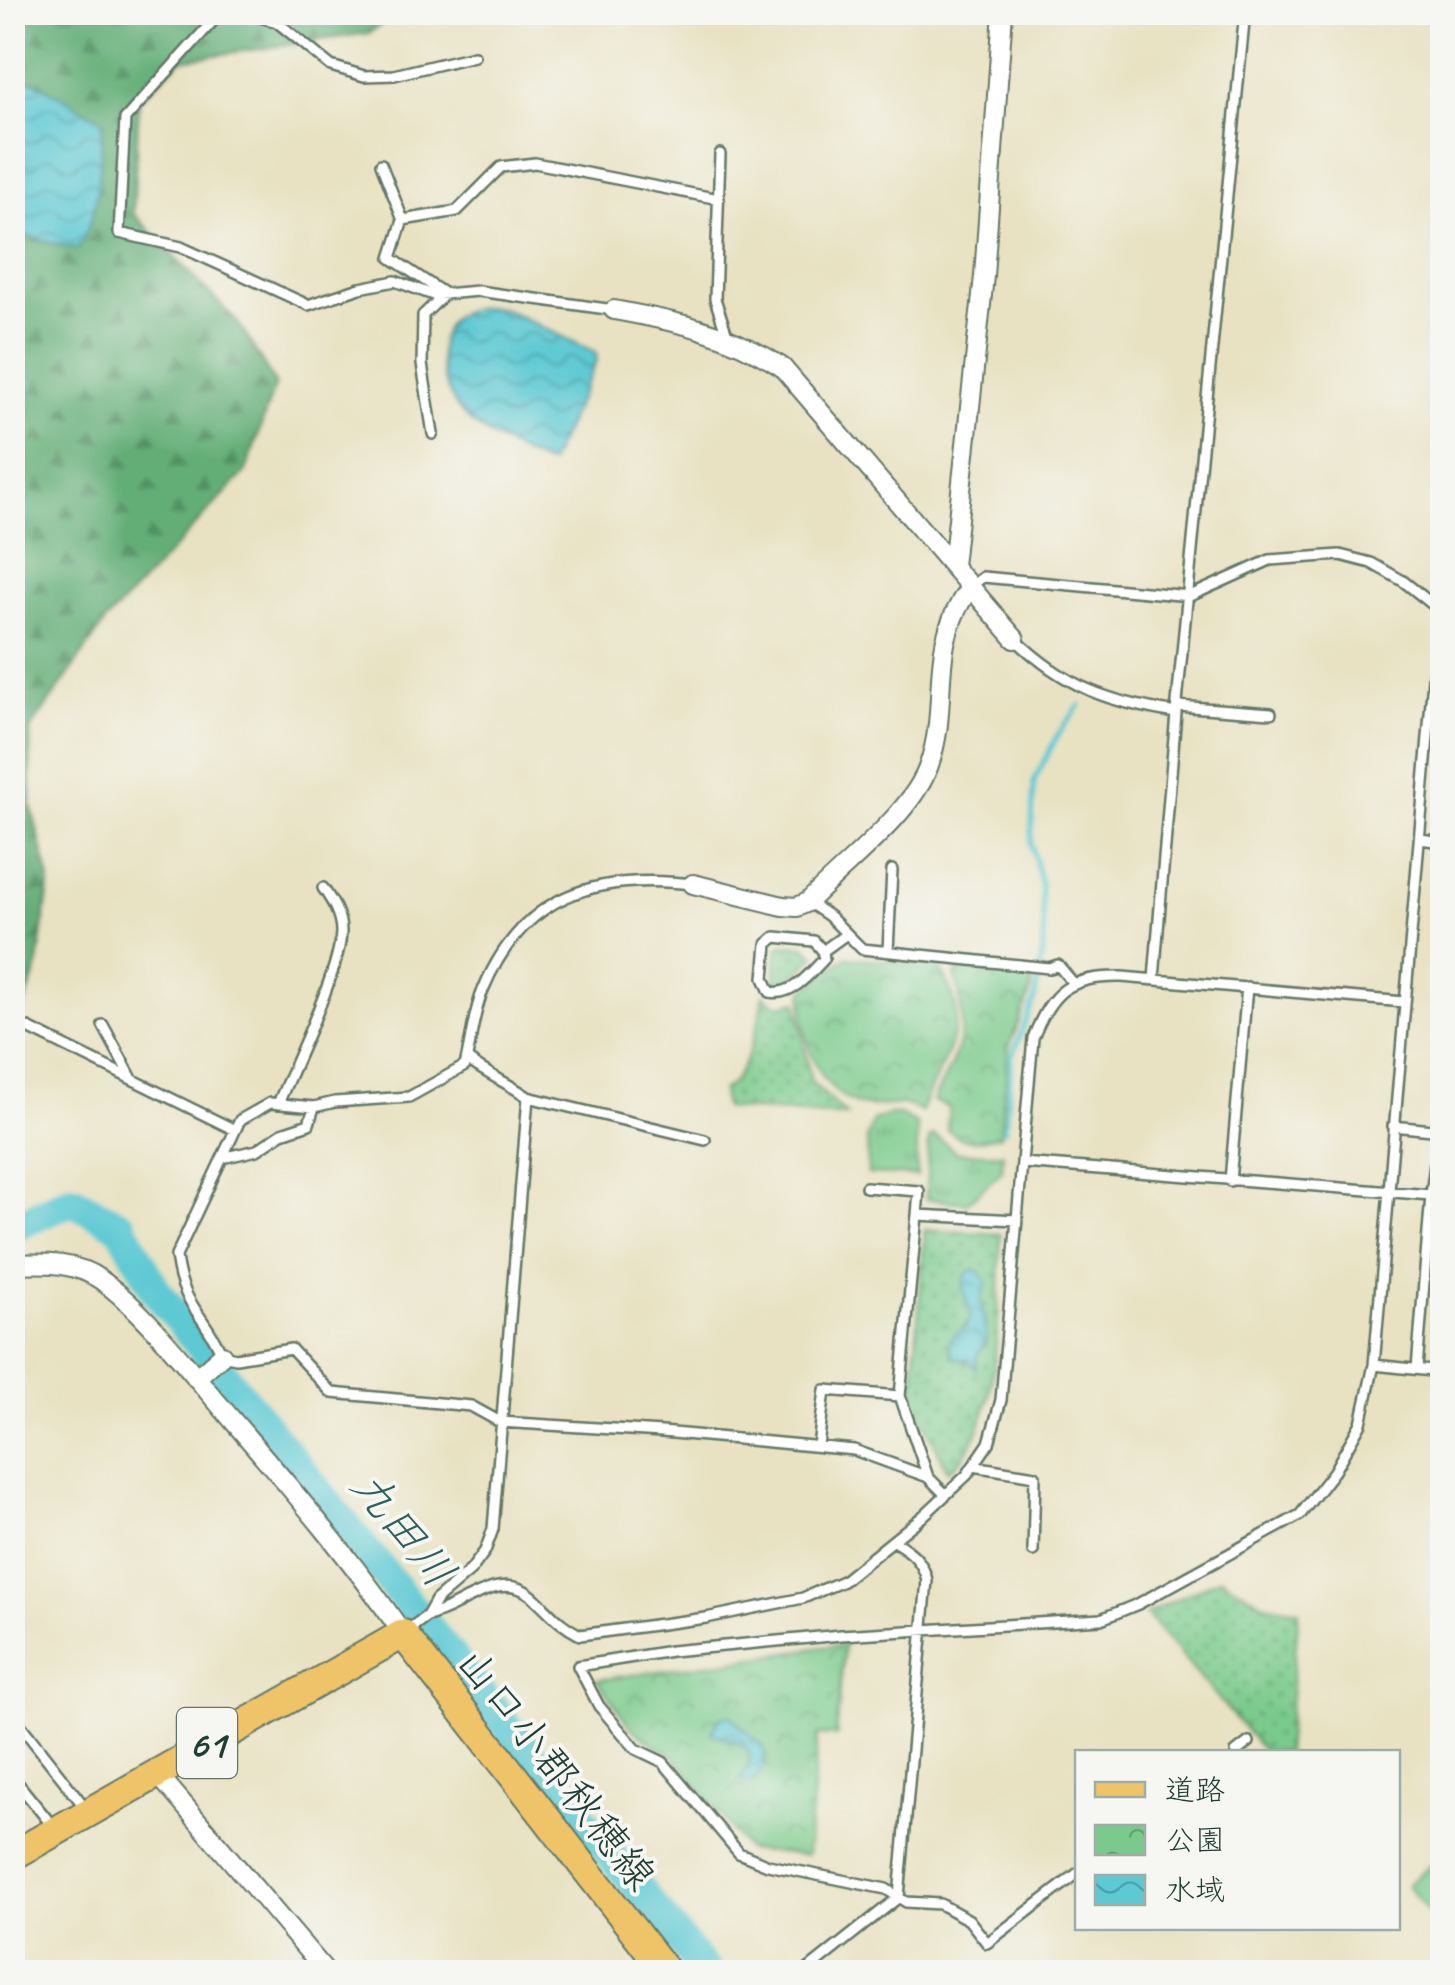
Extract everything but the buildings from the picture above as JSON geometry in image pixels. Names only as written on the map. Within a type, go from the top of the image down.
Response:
[{"type":"main road","name":"山口小郡秋穂線","points":[[12,1856],[403,1634],[666,1972]]},
{"type":"street","points":[[953,566],[984,276],[1004,12]]},
{"type":"street","points":[[614,310],[688,324],[746,344],[782,367],[1015,640]]},
{"type":"street","points":[[693,884],[797,907],[808,902],[912,799],[928,768],[936,740],[945,636],[969,589]]},
{"type":"street","points":[[12,1264],[59,1263],[102,1280],[196,1378],[309,1511],[403,1634]]},
{"type":"street","points":[[196,1378],[222,1355]]},
{"type":"street","points":[[156,1772],[326,1972]]},
{"type":"lane","points":[[222,12],[125,118],[118,233],[181,247],[308,305],[395,281],[433,296],[478,291],[614,310]]},
{"type":"lane","points":[[244,12],[277,22],[331,66],[364,76],[394,75],[474,56]]},
{"type":"lane","points":[[1154,979],[1245,12]]},
{"type":"lane","points":[[720,154],[715,299],[728,338]]},
{"type":"lane","points":[[403,220],[458,211],[501,167],[536,163],[719,199]]},
{"type":"lane","points":[[381,164],[403,220],[391,258],[445,294]]},
{"type":"lane","points":[[433,434],[422,364],[423,315],[445,294]]},
{"type":"lane","points":[[969,589],[982,577],[1190,596],[1270,560],[1340,556],[1371,563],[1441,608],[1374,1365],[1361,1422],[1334,1470],[1300,1515],[1138,1604],[1100,1619],[922,1628],[671,1651],[578,1666],[599,1706],[636,1750],[663,1762],[739,1852],[768,1866],[886,1889],[906,1902],[940,1904],[969,1920],[986,1943],[1075,1875]]},
{"type":"lane","points":[[1015,640],[1071,682],[1118,703],[1271,714]]},
{"type":"lane","points":[[1420,839],[1442,842]]},
{"type":"lane","points":[[888,952],[892,870]]},
{"type":"lane","points":[[693,884],[660,880],[603,884],[576,890],[533,915],[502,952],[481,993],[465,1066],[409,1096],[314,1107],[270,1103],[240,1120],[176,1256],[188,1302],[222,1355],[236,1358],[291,1350],[332,1393],[471,1406],[500,1422],[866,1452],[928,1477],[946,1495]]},
{"type":"lane","points":[[278,1104],[333,968],[341,931],[336,907],[323,888]]},
{"type":"lane","points":[[808,902],[829,916],[862,949],[1048,968],[1058,965],[1073,983]]},
{"type":"lane","points":[[823,951],[846,935]]},
{"type":"lane","points":[[775,937],[814,942],[823,951],[824,959],[799,984],[780,994],[770,992],[764,978],[767,944],[775,937]]},
{"type":"lane","points":[[427,1616],[497,1586],[516,1587],[530,1594],[548,1614],[580,1635],[706,1618],[803,1598],[843,1581],[946,1495],[990,1444],[1001,1400],[1033,1038],[1052,998],[1073,983],[1102,976],[1404,1002]]},
{"type":"lane","points":[[1230,1181],[1247,988]]},
{"type":"lane","points":[[12,1020],[235,1130]]},
{"type":"lane","points":[[103,1025],[132,1079]]},
{"type":"lane","points":[[467,1058],[484,1073],[501,1078],[528,1097],[705,1140]]},
{"type":"lane","points":[[403,1634],[427,1616],[436,1600],[471,1570],[493,1529],[528,1097]]},
{"type":"lane","points":[[222,1158],[257,1150],[282,1133],[310,1124],[314,1107]]},
{"type":"lane","points":[[1393,1126],[1442,1131]]},
{"type":"lane","points":[[1022,1163],[1431,1196]]},
{"type":"lane","points":[[1417,1369],[1435,1164]]},
{"type":"lane","points":[[866,1187],[919,1191],[900,1396],[928,1477]]},
{"type":"lane","points":[[917,1214],[1017,1220]]},
{"type":"lane","points":[[1374,1365],[1442,1372]]},
{"type":"lane","points":[[818,1446],[825,1390],[900,1396]]},
{"type":"lane","points":[[973,1466],[1035,1476],[1032,1551]]},
{"type":"lane","points":[[805,1972],[899,1897],[928,1580],[915,1555],[894,1541]]},
{"type":"lane","points":[[12,1720],[15,1718],[89,1812]]},
{"type":"lane","points":[[1239,1750],[1250,1742]]},
{"type":"lane","points":[[12,1776],[56,1830]]},
{"type":"green space","points":[[13,13],[397,13],[369,33],[181,60],[139,100],[133,213],[239,324],[275,384],[246,471],[105,622],[30,730],[31,805],[50,880],[37,970],[13,1036]]},
{"type":"green space","points":[[782,945],[805,946],[815,956],[781,986],[775,981],[777,950]]},
{"type":"green space","points":[[847,957],[939,965],[955,1003],[956,1017],[945,1058],[921,1112],[898,1104],[860,1105],[845,1098],[832,1087],[813,1058],[804,1023],[804,990]]},
{"type":"green space","points":[[961,966],[1033,974],[1031,990],[1009,1047],[1000,1135],[979,1140],[960,1138],[947,1130],[949,1107],[933,1101],[962,1027],[955,976]]},
{"type":"green space","points":[[764,995],[779,1004],[797,1001],[811,1082],[847,1116],[724,1108],[722,1090],[731,1084],[745,1062]]},
{"type":"green space","points":[[900,1115],[917,1124],[917,1176],[868,1174],[867,1137],[873,1121]]},
{"type":"green space","points":[[934,1135],[957,1153],[1003,1153],[1002,1171],[967,1203],[926,1199],[929,1139]]},
{"type":"green space","points":[[925,1230],[1001,1234],[998,1327],[989,1395],[980,1426],[966,1452],[948,1471],[912,1397]]},
{"type":"green space","points":[[1221,1578],[1264,1604],[1299,1610],[1286,1750],[1262,1750],[1146,1614]]},
{"type":"green space","points":[[844,1644],[836,1736],[818,1735],[807,1855],[747,1850],[675,1758],[632,1729],[597,1680]]},
{"type":"green space","points":[[1442,1856],[1442,1930],[1407,1885]]},
{"type":"water","points":[[13,76],[35,82],[103,121],[95,204],[77,249],[13,233]]},
{"type":"water","points":[[478,307],[502,308],[595,352],[597,360],[549,464],[472,423],[448,389],[441,360],[444,333],[456,316]]},
{"type":"water","points":[[978,1270],[987,1281],[981,1301],[987,1339],[977,1356],[976,1369],[970,1362],[952,1357],[949,1345],[951,1337],[965,1328],[971,1317],[963,1289],[966,1274]]},
{"type":"water","points":[[731,1715],[765,1753],[766,1761],[751,1783],[740,1780],[748,1765],[749,1752],[739,1743],[712,1733],[719,1718]]},
{"type":"waterway","points":[[1005,1130],[1012,1056],[1035,998],[1044,943],[1041,884],[1031,843],[1034,781],[1058,734],[1080,705]]},
{"type":"waterway","name":"九田川","points":[[12,1227],[72,1200],[121,1226],[156,1291],[705,1972]]}]
